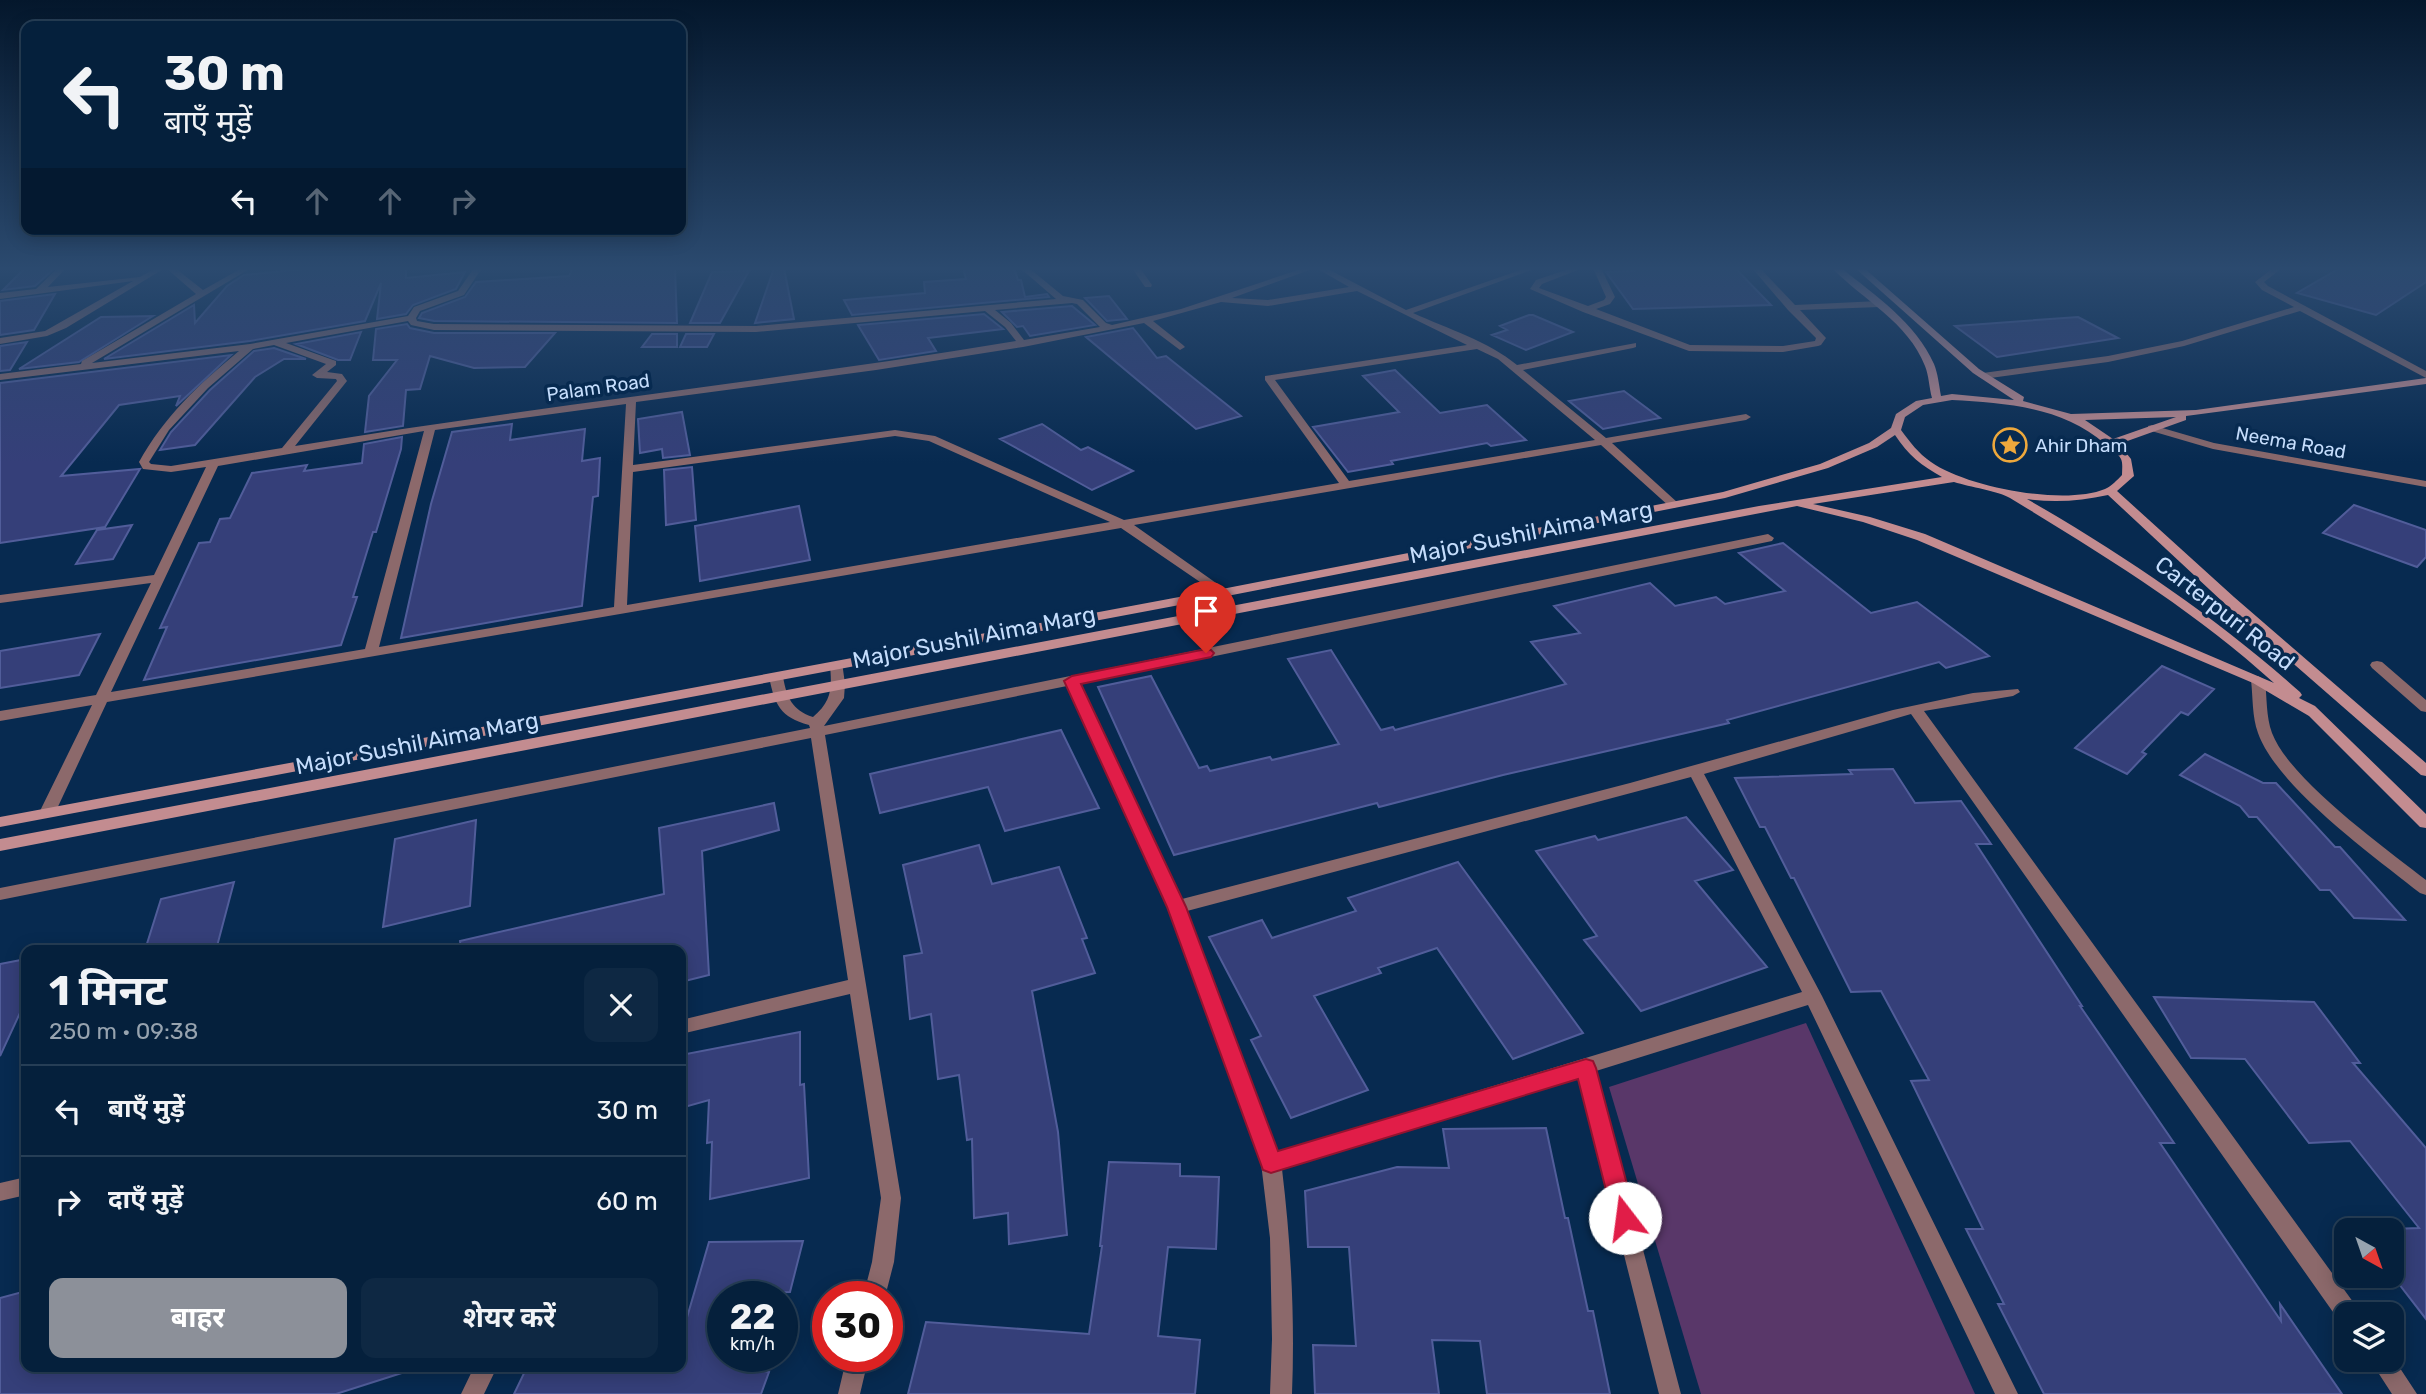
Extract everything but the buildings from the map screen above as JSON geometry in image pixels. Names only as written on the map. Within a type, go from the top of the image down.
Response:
[{"type":"street","points":[[81,366],[136,333]]},
{"type":"street","points":[[0,377],[250,347],[326,333]]},
{"type":"street","points":[[1014,333],[1023,344]]},
{"type":"street","name":"Palam Road","points":[[250,347],[197,391],[176,413],[155,440],[144,462],[147,467],[158,469],[214,463],[430,427],[876,367],[1083,333]]},
{"type":"street","points":[[1162,333],[1180,347]]},
{"type":"street","points":[[1451,333],[1480,346],[1517,368],[1674,505]]},
{"type":"street","points":[[1648,333],[1689,348],[1783,349],[1818,343],[1821,338],[1816,333]]},
{"type":"street","points":[[1896,430],[1913,454],[1956,478],[2007,493],[2032,497],[2080,498],[2110,491],[2128,475],[2126,457],[2112,443],[2090,428],[2066,417],[1999,399],[1937,399],[1929,363],[1907,333]]},
{"type":"street","points":[[1934,333],[1983,376],[2036,407]]},
{"type":"street","points":[[1983,376],[2108,359],[2172,346],[2216,333]]},
{"type":"street","points":[[2347,333],[2426,375]]},
{"type":"street","points":[[0,341],[41,334]]},
{"type":"street","points":[[0,348],[41,334]]},
{"type":"street","points":[[275,342],[333,363],[317,374],[339,376],[342,381],[286,451]]},
{"type":"street","points":[[1517,368],[1633,345]]},
{"type":"street","points":[[1347,486],[1268,378],[1480,346]]},
{"type":"street","points":[[2066,417],[2196,413],[2426,381]]},
{"type":"street","name":"Major Sushil Aima Marg","points":[[0,822],[1222,593],[1725,495],[1824,466],[1873,445],[1896,430],[1900,415],[1920,403],[1937,399]]},
{"type":"street","points":[[620,611],[631,400]]},
{"type":"street","points":[[2112,443],[2196,413]]},
{"type":"street","points":[[0,716],[1746,417]]},
{"type":"street","points":[[371,653],[430,427]]},
{"type":"street","name":"Neema Road","points":[[2152,428],[2213,446],[2426,484]]},
{"type":"street","points":[[627,469],[895,433],[914,434],[931,438],[1124,524],[1222,593]]},
{"type":"street","points":[[47,813],[214,463]]},
{"type":"street","name":"Major Sushil Aima Marg","points":[[0,845],[1794,503],[1956,478]]},
{"type":"street","name":"Carterpuri Road","points":[[2110,491],[2229,600],[2426,771]]},
{"type":"street","name":"Carterpuri Road","points":[[2007,493],[2102,547],[2254,656],[2426,823]]},
{"type":"street","points":[[1794,503],[1866,519],[1921,537],[2258,680],[2315,713]]},
{"type":"street","points":[[0,894],[816,726],[1072,681],[1768,538]]},
{"type":"street","points":[[0,599],[159,578]]},
{"type":"street","points":[[816,726],[838,699],[837,665]]},
{"type":"street","points":[[2377,665],[2426,708]]},
{"type":"street","points":[[776,677],[780,696],[792,714],[816,726]]},
{"type":"street","points":[[2258,680],[2265,733],[2280,760],[2319,799],[2426,889]]},
{"type":"street","points":[[1072,681],[1177,907],[1271,1163],[1280,1238],[1283,1339],[1281,1394]]},
{"type":"street","points":[[1177,907],[1695,771],[1915,709],[1982,695],[2013,692]]},
{"type":"street","points":[[1915,709],[2339,1302]]},
{"type":"street","points":[[816,726],[891,1198],[878,1281]]},
{"type":"street","points":[[1695,771],[1813,996],[2007,1394]]},
{"type":"street","points":[[686,1026],[856,985]]},
{"type":"street","points":[[1271,1163],[1813,996]]},
{"type":"street","points":[[1586,1068],[1670,1394]]},
{"type":"street","points":[[0,1192],[21,1187]]},
{"type":"street","points":[[472,1394],[483,1372]]},
{"type":"street","points":[[849,1394],[854,1372]]},
{"type":"street","points":[[2390,1372],[2406,1394]]},
{"type":"shaded area","points":[[1806,1023],[1975,1394],[1701,1394],[1609,1087]]},
{"type":"place","name":"Ahir Dham","points":[[2010,445]]},
{"type":"route","points":[[1206,653],[1072,681],[1177,907],[1271,1163],[1586,1068],[1625,1218]]}]
